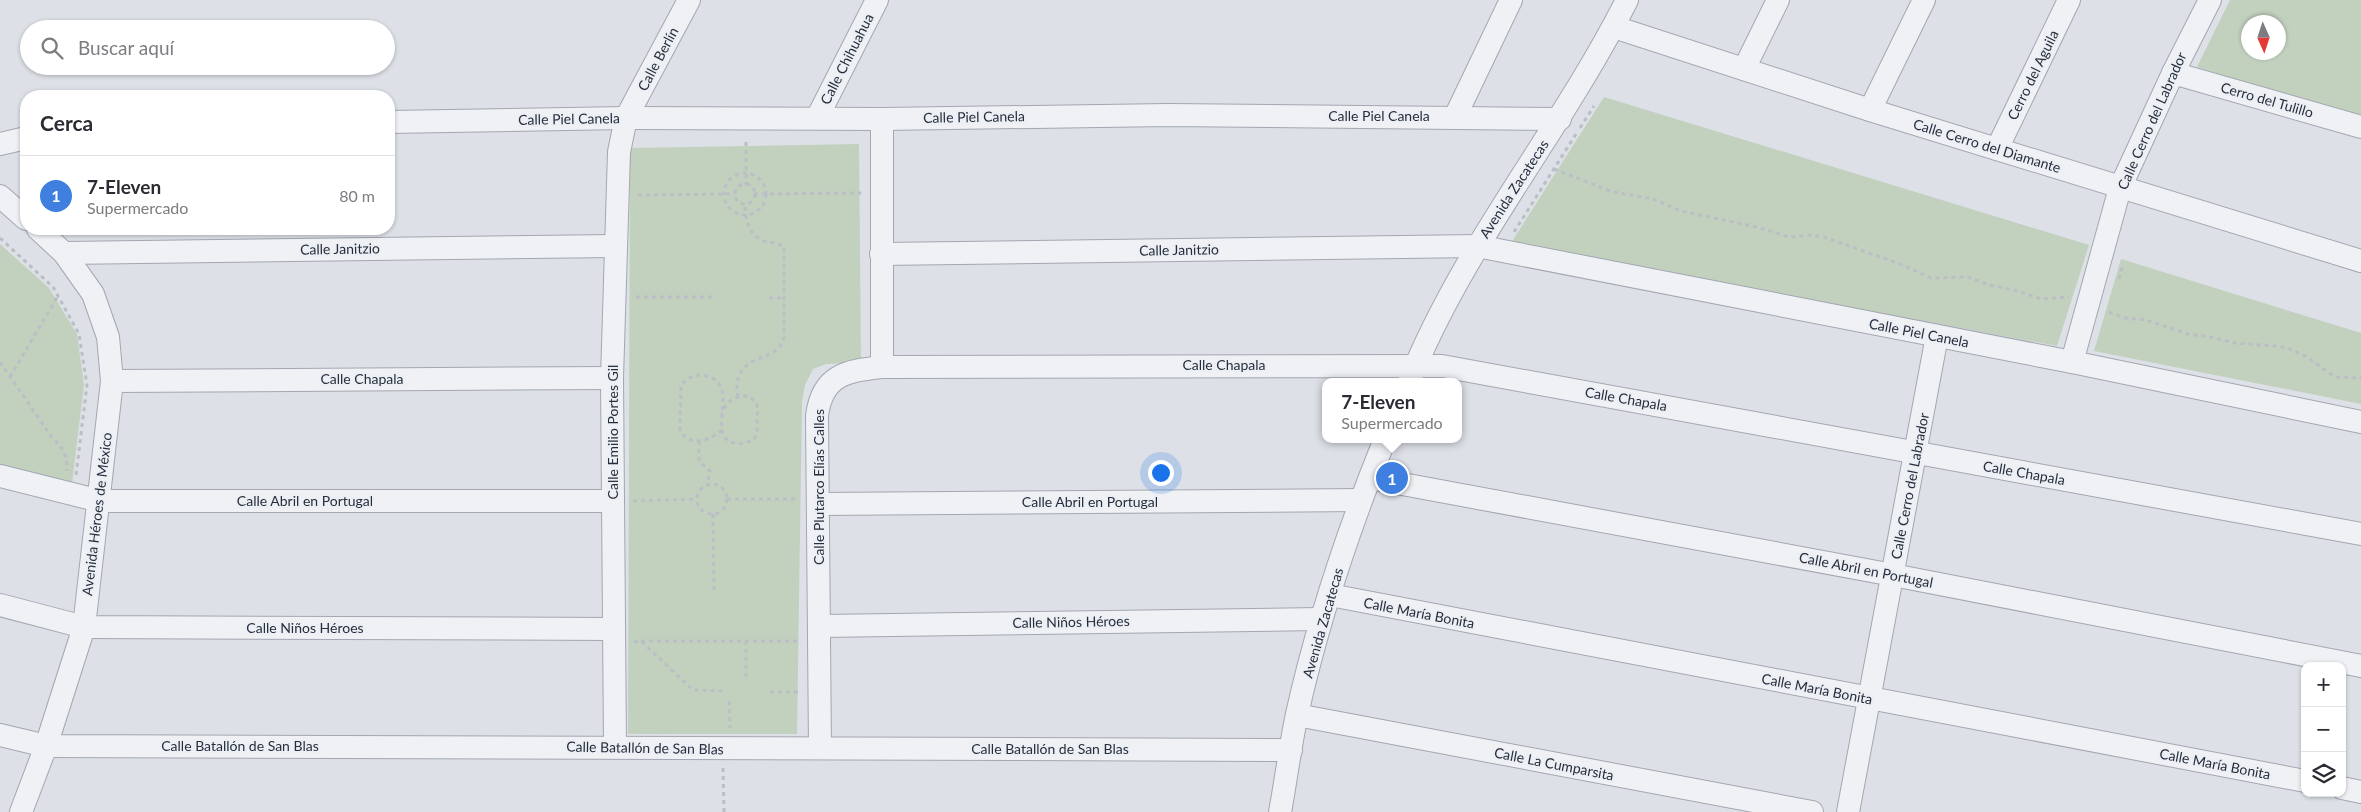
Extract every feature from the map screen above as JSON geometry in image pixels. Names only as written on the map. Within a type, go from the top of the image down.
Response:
[{"type":"street","name":"Calle Berlín","points":[[626,118],[689,0]]},
{"type":"street","name":"Calle Chihuahua","points":[[817,118],[877,0]]},
{"type":"street","points":[[1455,116],[1511,0]]},
{"type":"street","name":"Avenida Zacatecas","points":[[1412,373],[1477,246],[1560,119],[1614,27],[1627,0]]},
{"type":"street","points":[[1744,69],[1778,0]]},
{"type":"street","points":[[1870,110],[1924,0]]},
{"type":"street","name":"Cerro del Aguila","points":[[1997,150],[2070,0]]},
{"type":"street","name":"Calle Cerro del Labrador","points":[[2072,362],[2120,188],[2173,73],[2210,0]]},
{"type":"street","name":"Calle Cerro del Diamante","points":[[1614,27],[1997,150],[2361,261]]},
{"type":"street","name":"Cerro del Tulillo","points":[[2173,73],[2361,127]]},
{"type":"street","name":"Calle Piel Canela","points":[[395,122],[626,118],[882,119],[1168,114],[1455,116],[1560,119]]},
{"type":"street","name":"Calle Emilio Portes Gil","points":[[614,746],[620,635],[620,501],[612,378],[619,152],[626,118]]},
{"type":"street","points":[[882,119],[882,367]]},
{"type":"street","points":[[0,144],[20,139]]},
{"type":"street","points":[[0,196],[20,214]]},
{"type":"street","name":"Avenida Héroes de México","points":[[21,812],[46,746],[84,627],[100,501],[112,381],[108,337],[93,294],[64,253],[44,235]]},
{"type":"street","name":"Calle Janitzio","points":[[64,253],[615,246]]},
{"type":"street","name":"Calle Piel Canela","points":[[1477,246],[2072,362],[2361,422]]},
{"type":"street","name":"Calle Janitzio","points":[[881,254],[1477,246]]},
{"type":"street","name":"Calle Cerro del Labrador","points":[[1848,812],[1937,336]]},
{"type":"street","name":"Calle Chapala","points":[[882,367],[1412,373],[1463,368],[2361,534]]},
{"type":"street","name":"Calle Plutarco Elías Calles","points":[[820,748],[820,626],[810,502],[818,403],[825,388],[837,377],[854,370],[882,367]]},
{"type":"street","name":"Calle Chapala","points":[[112,381],[612,378]]},
{"type":"street","name":"Avenida Zacatecas","points":[[1280,812],[1297,715],[1322,619],[1361,500],[1383,443]]},
{"type":"street","name":"Calle Abril en Portugal","points":[[0,476],[100,501],[620,501]]},
{"type":"street","name":"Calle Abril en Portugal","points":[[1370,478],[1893,575],[2361,666]]},
{"type":"street","name":"Calle Abril en Portugal","points":[[810,502],[1361,500]]},
{"type":"street","name":"Calle María Bonita","points":[[1330,596],[2301,780]]},
{"type":"street","name":"Calle Niños Héroes","points":[[0,605],[84,627],[620,635]]},
{"type":"street","name":"Calle Niños Héroes","points":[[820,626],[1322,619]]},
{"type":"street","name":"Calle La Cumparsita","points":[[1297,715],[1812,812]]},
{"type":"street","name":"Calle Batallón de San Blas","points":[[0,735],[46,746],[614,746],[726,743],[820,748],[1291,750]]},
{"type":"street","points":[[2346,789],[2361,792]]},
{"type":"path","points":[[1524,234],[1514,232],[1594,106]]},
{"type":"path","points":[[736,142],[755,142]]},
{"type":"path","points":[[746,142],[746,184]]},
{"type":"path","points":[[1554,169],[1612,192],[1653,199],[1681,211],[1757,227],[1789,237],[1810,235],[1824,238],[1900,264],[1931,278],[1968,277],[1989,285],[2018,291],[2042,299],[2070,297]]},
{"type":"path","points":[[746,173],[761,180],[766,194],[763,205],[758,210],[745,214],[732,210],[727,204],[724,194],[731,178],[746,173]]},
{"type":"path","points":[[735,194],[740,186],[746,184]]},
{"type":"path","points":[[746,184],[752,188],[754,194],[751,202],[746,204]]},
{"type":"path","points":[[861,184],[862,203]]},
{"type":"path","points":[[754,194],[862,193]]},
{"type":"path","points":[[628,195],[735,194]]},
{"type":"path","points":[[735,194],[737,200],[746,204]]},
{"type":"path","points":[[738,397],[736,384],[745,367],[756,358],[775,353],[781,347],[784,337],[784,247],[757,236],[749,228],[745,214],[746,204]]},
{"type":"path","points":[[0,238],[53,287],[79,334],[86,385],[75,479]]},
{"type":"path","points":[[2118,284],[2123,264]]},
{"type":"path","points":[[2067,306],[2072,289]]},
{"type":"path","points":[[10,377],[58,296]]},
{"type":"path","points":[[628,297],[715,297]]},
{"type":"path","points":[[769,298],[784,298]]},
{"type":"path","points":[[2107,321],[2112,303]]},
{"type":"path","points":[[2109,312],[2124,318],[2146,320],[2188,334],[2235,343],[2285,347],[2307,357],[2335,377],[2361,378]]},
{"type":"path","points":[[0,362],[53,439],[62,448],[67,461],[66,476]]},
{"type":"path","points":[[722,414],[726,403],[738,397],[750,398],[756,404],[757,432],[751,441],[741,444],[727,440],[722,430],[722,414],[723,393],[716,381],[700,375],[689,378],[681,385],[680,429],[686,436],[700,441],[710,439],[722,430]]},
{"type":"path","points":[[700,441],[699,461],[710,471],[706,485]]},
{"type":"path","points":[[706,485],[719,485],[726,492],[727,499],[723,510],[713,514],[704,512],[697,500],[700,489],[706,485]]},
{"type":"path","points":[[727,499],[810,502]]},
{"type":"path","points":[[620,501],[697,500]]},
{"type":"path","points":[[713,514],[714,591]]},
{"type":"path","points":[[620,635],[641,641],[801,640],[801,649]]},
{"type":"path","points":[[641,641],[693,690],[726,691]]},
{"type":"path","points":[[746,641],[746,681]]},
{"type":"path","points":[[801,683],[801,701]]},
{"type":"path","points":[[770,692],[801,692]]},
{"type":"path","points":[[724,812],[729,701]]},
{"type":"green space","points":[[2230,0],[2361,0],[2361,118],[2197,67]]},
{"type":"green space","points":[[1604,97],[2089,245],[2057,346],[1511,243]]},
{"type":"green space","points":[[859,144],[861,363],[826,364],[813,369],[805,385],[802,401],[797,734],[628,734],[630,148]]},
{"type":"green space","points":[[0,244],[49,288],[77,334],[84,385],[72,483],[0,465]]},
{"type":"green space","points":[[2121,259],[2361,333],[2361,404],[2094,351]]},
{"type":"place","name":"7-Eleven","points":[[1392,478]]}]
